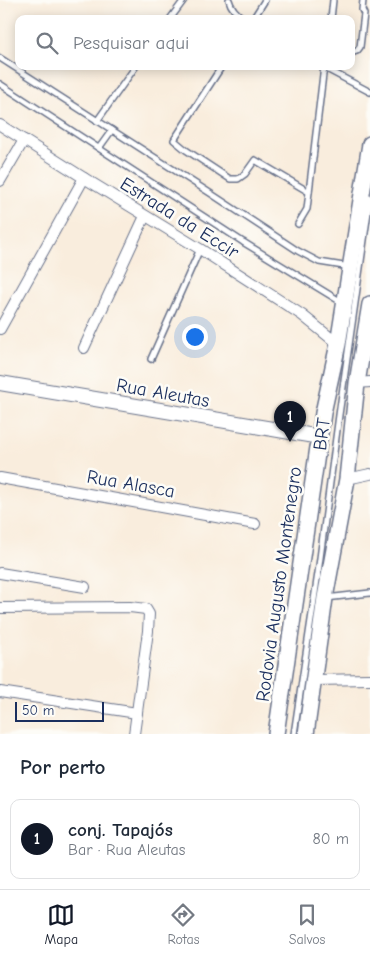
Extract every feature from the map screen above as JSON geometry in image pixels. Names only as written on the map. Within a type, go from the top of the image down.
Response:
[{"type":"main road","name":"Rodovia Augusto Montenegro","points":[[276,734],[323,413],[345,304],[370,144]]},
{"type":"main road","points":[[306,734],[325,598],[364,382],[370,304]]},
{"type":"street","name":"Estrada da Eccir","points":[[0,124],[302,315],[338,344]]},
{"type":"street","points":[[0,181],[24,140]]},
{"type":"street","points":[[0,330],[84,178]]},
{"type":"street","points":[[84,348],[145,216]]},
{"type":"street","name":"Rua Aleutas","points":[[0,384],[320,437]]},
{"type":"street","points":[[347,479],[370,474]]},
{"type":"street","name":"Rua Alasca","points":[[0,478],[255,524]]},
{"type":"street","points":[[0,573],[85,587]]},
{"type":"street","points":[[0,608],[130,607],[146,609],[149,614],[148,631],[134,734]]},
{"type":"street","points":[[314,680],[370,679]]},
{"type":"street","points":[[0,692],[137,713]]},
{"type":"lane","points":[[173,15],[184,0]]},
{"type":"lane","points":[[229,0],[229,3],[238,15]]},
{"type":"lane","points":[[255,15],[265,0]]},
{"type":"lane","points":[[331,15],[333,0]]},
{"type":"lane","points":[[355,52],[360,47],[364,14],[362,10],[363,0]]},
{"type":"lane","points":[[0,58],[15,68]]},
{"type":"lane","points":[[18,70],[298,251],[319,262],[350,267]]},
{"type":"lane","points":[[97,121],[133,70]]},
{"type":"lane","points":[[219,70],[174,140],[230,179],[238,179],[245,174],[255,160],[309,192]]},
{"type":"lane","points":[[298,224],[307,209],[323,70]]},
{"type":"lane","points":[[329,70],[370,92]]},
{"type":"lane","points":[[0,84],[242,242],[345,304]]},
{"type":"lane","points":[[99,148],[112,130]]},
{"type":"lane","name":"BRT","points":[[294,734],[370,198]]},
{"type":"lane","points":[[152,359],[200,249]]},
{"type":"lane","points":[[325,598],[370,593]]},
{"type":"place","name":"conj. Tapajós","points":[[290,442]]}]
